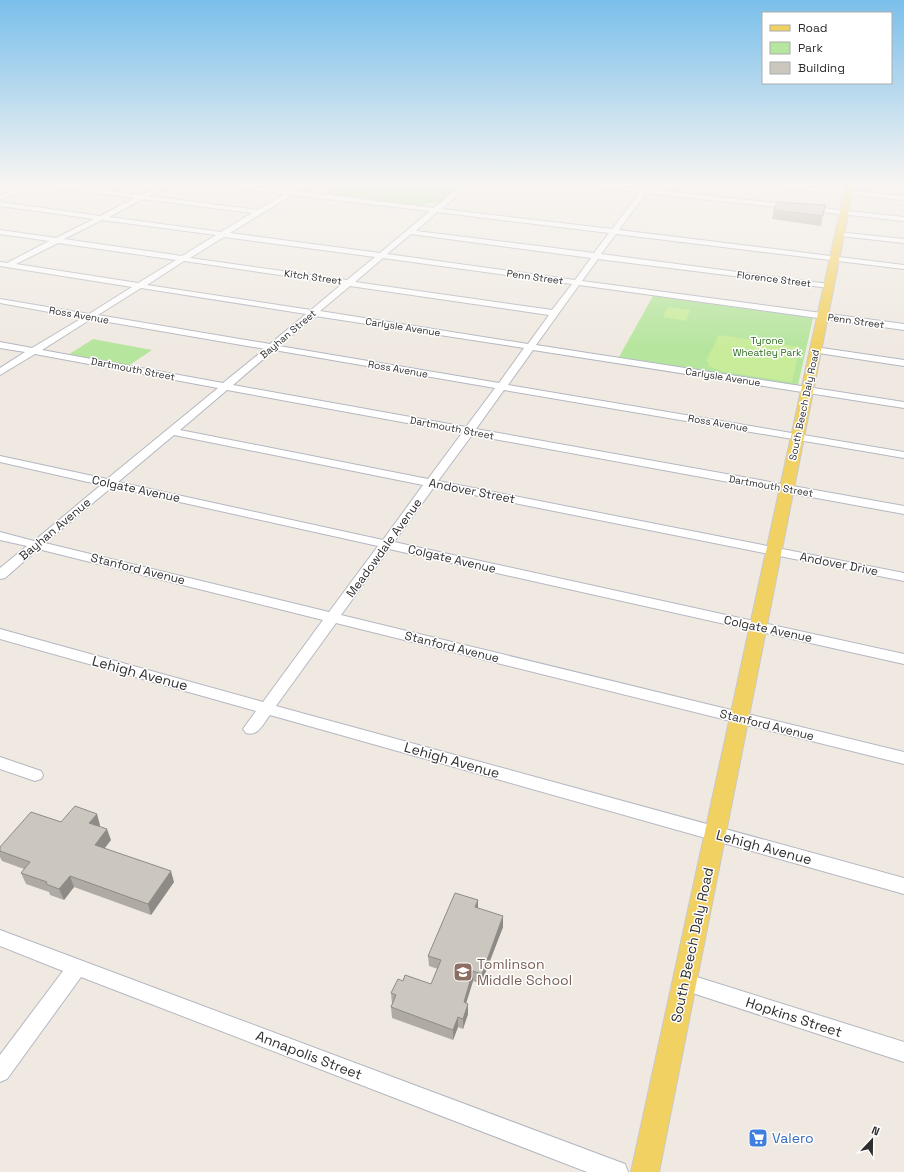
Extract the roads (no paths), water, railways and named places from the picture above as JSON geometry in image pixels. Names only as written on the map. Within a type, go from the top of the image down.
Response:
[{"type":"main road","name":"South Beech Daly Road","points":[[645,1172],[839,239]]},
{"type":"street","name":"Kitch Street","points":[[49,239],[554,313]]},
{"type":"street","points":[[0,372],[215,239]]},
{"type":"street","name":"Penn Street","points":[[257,239],[904,327]]},
{"type":"street","name":"Bayhan Street","points":[[109,483],[402,239]]},
{"type":"street","name":"Florence Street","points":[[462,239],[829,286]]},
{"type":"street","points":[[576,283],[609,239]]},
{"type":"street","points":[[669,239],[904,267]]},
{"type":"street","points":[[878,239],[904,242]]},
{"type":"street","points":[[0,269],[4,264],[58,240]]},
{"type":"street","name":"Carlysle Avenue","points":[[4,264],[904,405]]},
{"type":"street","name":"Meadowdale Avenue","points":[[251,730],[502,387],[576,283]]},
{"type":"street","name":"Ross Avenue","points":[[0,301],[904,455]]},
{"type":"street","name":"Dartmouth Street","points":[[0,345],[469,432],[904,510]]},
{"type":"street","points":[[815,350],[904,363]]},
{"type":"street","name":"Andover Street","points":[[172,431],[773,552]]},
{"type":"street","name":"Colgate Avenue","points":[[0,459],[904,659]]},
{"type":"street","name":"Bayhan Avenue","points":[[0,575],[109,483]]},
{"type":"street","name":"Stanford Avenue","points":[[0,536],[904,758]]},
{"type":"street","name":"Andover Drive","points":[[773,552],[904,578]]},
{"type":"street","name":"Lehigh Avenue","points":[[0,634],[904,886]]},
{"type":"street","points":[[0,763],[35,775]]},
{"type":"street","name":"Annapolis Street","points":[[0,938],[617,1172]]},
{"type":"street","points":[[0,1072],[77,967]]},
{"type":"street","name":"Hopkins Street","points":[[684,982],[904,1052]]},
{"type":"place","name":"Tomlinson Middle School","points":[[463,972]]},
{"type":"place","name":"Valero","points":[[758,1138]]},
{"type":"park label","name":"Tyrone Wheatley Park","points":[[767,346]]}]
